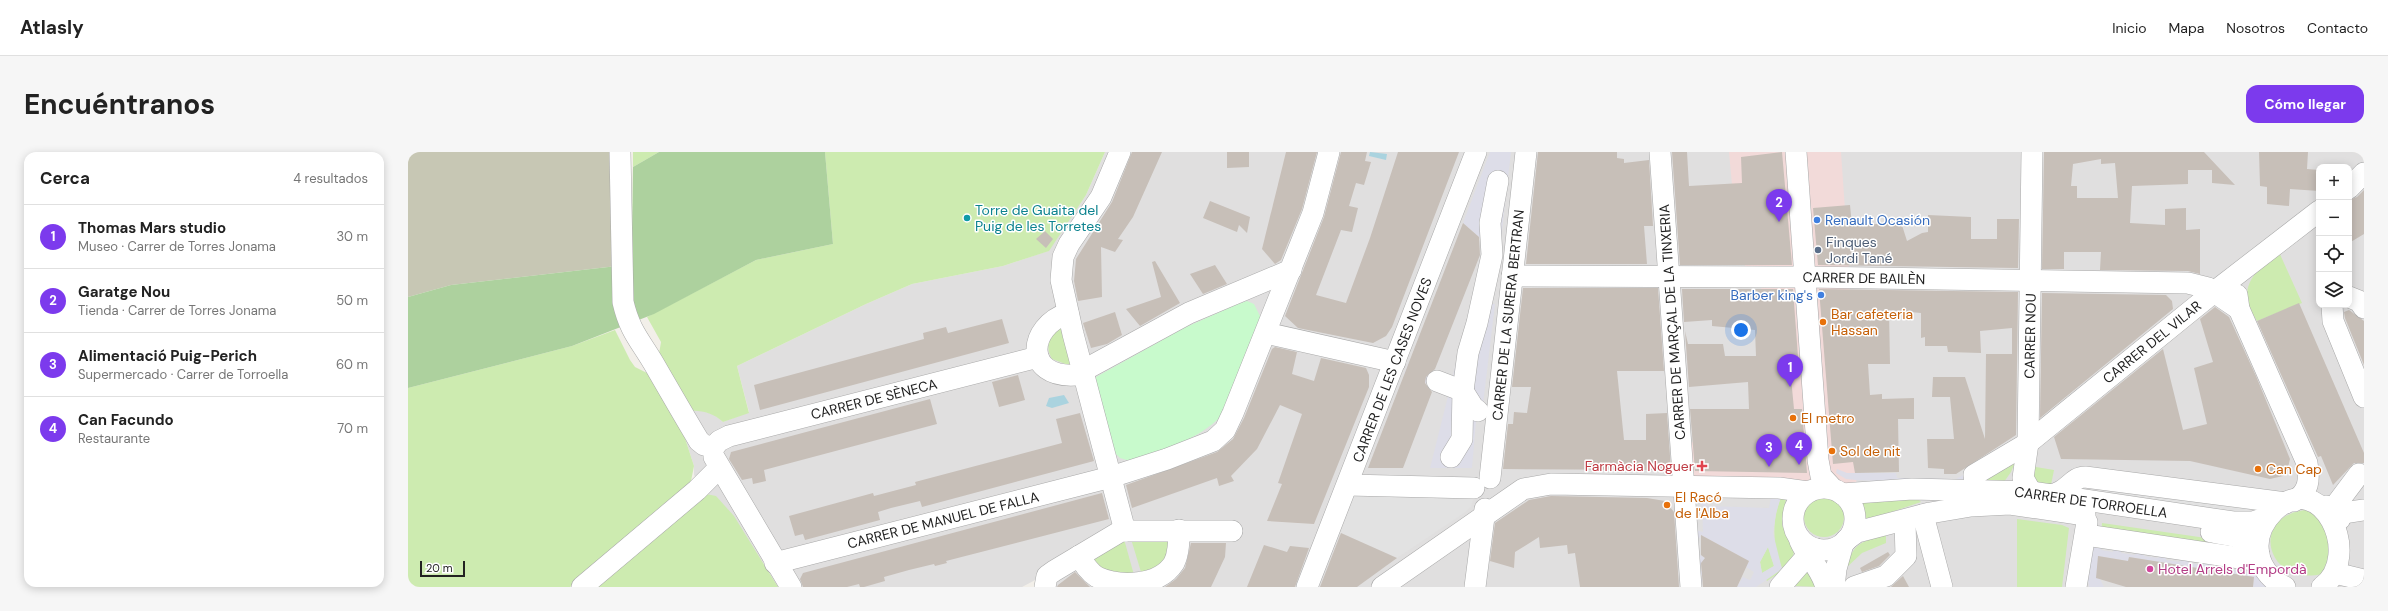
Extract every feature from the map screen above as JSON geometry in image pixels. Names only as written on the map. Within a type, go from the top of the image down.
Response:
[{"type":"street","points":[[620,152],[623,302],[633,333],[651,359],[699,441],[704,445],[714,447],[714,459],[775,563],[791,587]]},
{"type":"street","points":[[1120,152],[1101,197],[1069,244],[1063,257],[1061,280],[1068,313],[1125,531]]},
{"type":"street","name":"CARRER DE MANUEL DE FALLA","points":[[775,563],[1111,477],[1167,459],[1213,441],[1225,430],[1266,333],[1313,213],[1329,152]]},
{"type":"street","name":"CARRER DE LES CASES NOVES","points":[[1307,587],[1348,485],[1476,152]]},
{"type":"street","name":"CARRER DE LA SURERA BERTRAN","points":[[1482,483],[1512,276],[1526,152]]},
{"type":"street","name":"CARRER DE MARÇAL DE LA TINXERIA","points":[[1660,152],[1691,587]]},
{"type":"street","points":[[1796,152],[1818,460],[1824,488]]},
{"type":"street","name":"CARRER NOU","points":[[2028,443],[2032,152]]},
{"type":"street","points":[[2352,185],[2364,173]]},
{"type":"street","points":[[1451,457],[1462,439],[1463,391],[1468,353],[1477,323],[1492,254],[1490,223],[1497,185],[1465,181]]},
{"type":"street","name":"CARRER DEL VILAR","points":[[2028,443],[2214,292],[2316,213]]},
{"type":"street","points":[[1068,313],[1057,317],[1048,324],[1040,335],[1037,348],[1038,357],[1045,369],[1055,374],[1075,375],[1189,313],[1290,270]]},
{"type":"street","points":[[2240,272],[2236,285],[2239,309],[2307,463],[2309,485],[2305,493],[2268,517],[2259,535],[2260,557]]},
{"type":"street","name":"CARRER DE BAILÈN","points":[[1512,276],[1806,277],[2188,283],[2214,292],[2239,309]]},
{"type":"street","points":[[1242,290],[1261,297],[1276,308]]},
{"type":"street","points":[[2352,299],[2359,301],[2364,308]]},
{"type":"street","points":[[2332,308],[2333,321],[2364,397]]},
{"type":"street","points":[[1266,333],[1395,362]]},
{"type":"street","name":"CARRER DE SÈNECA","points":[[714,447],[719,441],[729,436],[1038,357]]},
{"type":"street","points":[[1437,381],[1463,391],[1473,407],[1478,411]]},
{"type":"street","points":[[1976,490],[1974,475],[2028,443]]},
{"type":"street","points":[[2028,443],[2023,482],[2040,493],[2058,494],[2065,490],[2075,480],[2085,477],[2290,502],[2307,500],[2343,525]]},
{"type":"street","points":[[582,587],[697,490],[719,468]]},
{"type":"street","points":[[2322,587],[2339,574],[2347,559],[2343,525],[2338,502],[2359,474]]},
{"type":"street","name":"CARRER DE TORROELLA","points":[[1348,485],[1507,482],[1683,487],[1976,490],[2040,493],[2233,522],[2254,522],[2268,517]]},
{"type":"street","points":[[1475,587],[1483,517],[1488,499],[1482,483]]},
{"type":"street","name":"CARRER DE TORROELLA","points":[[1382,587],[1523,489],[1551,484]]},
{"type":"street","points":[[1824,488],[1799,500],[1793,513],[1793,524],[1797,535],[1812,552],[1826,587]]},
{"type":"street","points":[[1824,488],[1849,501],[1854,514],[1852,531],[1844,542],[1836,569],[1834,587]]},
{"type":"street","points":[[1780,587],[1812,552],[1828,550],[1844,542],[1857,532],[1956,508],[2000,504],[2086,525],[2260,557]]},
{"type":"street","points":[[2343,525],[2364,511]]},
{"type":"street","points":[[1854,587],[1886,576],[1906,556],[1914,518]]},
{"type":"street","points":[[1914,518],[1942,587]]},
{"type":"street","points":[[2086,525],[2229,534],[2241,538],[2253,545],[2265,570],[2280,585]]},
{"type":"street","points":[[2079,584],[2086,525]]},
{"type":"street","points":[[1079,556],[1096,577],[1111,584],[1121,586],[1145,584],[1166,573],[1174,563],[1178,552],[1179,530]]},
{"type":"street","points":[[1046,582],[1079,556],[1125,531],[1232,531]]},
{"type":"street","points":[[2339,574],[2364,580]]},
{"type":"shaded area","points":[[408,152],[615,152],[617,266],[451,285],[408,297]]},
{"type":"shaded area","points":[[1105,152],[2364,152],[2364,587],[1039,587],[1041,577],[1022,587],[778,587],[694,475],[694,466],[681,426],[689,411],[700,410],[715,415],[723,422],[749,412],[737,366],[866,304],[912,284],[1003,266],[1048,251],[1086,195]]},
{"type":"shaded area","points":[[1490,152],[1511,152],[1498,264],[1490,304],[1495,304],[1481,421],[1476,421],[1472,468],[1430,468],[1449,392],[1404,374],[1409,362],[1452,379],[1486,243],[1463,223]]},
{"type":"shaded area","points":[[1729,152],[1841,152],[1849,268],[1853,457],[1858,493],[1823,488],[1683,487],[1681,442],[1763,443],[1766,356],[1761,284],[1745,268],[1740,196],[1733,196]]},
{"type":"shaded area","points":[[2020,442],[1963,484],[1856,480],[1846,479],[1836,473],[1837,469],[1847,473],[1896,473],[1897,478],[1956,479]]},
{"type":"shaded area","points":[[2097,485],[2253,503],[2248,515],[2091,494]]},
{"type":"shaded area","points":[[1706,494],[1706,505],[1709,506],[1769,508],[1771,497],[1781,497],[1776,513],[1773,533],[1782,569],[1756,587],[1737,587],[1743,577],[1750,580],[1754,572],[1746,567],[1749,561],[1701,535],[1695,545],[1699,547],[1696,552],[1705,558],[1698,569],[1703,572],[1700,578],[1703,580],[1700,585],[1702,587],[1697,587],[1692,529],[1703,532],[1702,505],[1692,501],[1696,495]],"holes":[[[1768,547],[1774,566],[1762,573],[1760,562]]]},
{"type":"shaded area","points":[[1354,496],[1473,499],[1471,507],[1464,513],[1397,558],[1340,533]]},
{"type":"shaded area","points":[[2102,541],[2101,550],[2113,552],[2114,547],[2122,548],[2121,553],[2135,555],[2136,550],[2144,552],[2144,556],[2158,558],[2159,554],[2166,555],[2166,560],[2180,562],[2181,558],[2189,559],[2189,563],[2203,565],[2204,561],[2212,562],[2211,567],[2223,568],[2225,559],[2230,559],[2229,569],[2259,573],[2271,587],[2253,587],[2254,577],[2129,557],[2128,561],[2099,556],[2100,579],[2104,587],[2089,587],[2087,573],[2090,573],[2091,543]]},
{"type":"green space","points":[[633,152],[659,152],[633,167]]},
{"type":"green space","points":[[659,152],[825,152],[833,244],[756,260],[654,314],[572,346],[408,388],[408,297],[451,285],[617,266],[631,309],[633,167]]},
{"type":"green space","points":[[825,152],[1105,152],[1086,195],[1049,251],[1003,266],[912,284],[866,304],[737,366],[749,413],[723,422],[715,416],[707,413],[689,411],[659,354],[661,342],[647,317],[756,260],[833,244]]},
{"type":"green space","points":[[2279,252],[2302,303],[2257,321],[2251,309],[2247,290],[2255,274]]},
{"type":"green space","points":[[1247,301],[1254,304],[1261,318],[1222,415],[1213,424],[1191,438],[1130,461],[1120,458],[1114,452],[1095,382],[1096,377],[1184,328]]},
{"type":"green space","points":[[1061,327],[1071,366],[1052,359],[1048,350],[1048,345],[1051,338]]},
{"type":"green space","points":[[615,330],[630,360],[635,367],[651,375],[681,426],[694,466],[690,486],[583,578],[570,587],[408,587],[408,388],[572,346]]},
{"type":"green space","points":[[2033,457],[2036,467],[2054,470],[2051,485],[2032,483]]},
{"type":"green space","points":[[2016,460],[2011,472],[2004,482],[1976,481]]},
{"type":"green space","points":[[706,494],[716,496],[734,516],[778,587],[590,587]]},
{"type":"green space","points":[[1781,497],[1786,499],[1782,525],[1794,550],[1793,558],[1785,569],[1767,581],[1766,579],[1782,568],[1776,551],[1774,533],[1776,515]]},
{"type":"green space","points":[[1828,497],[1835,500],[1841,506],[1844,517],[1843,525],[1835,534],[1828,537],[1820,537],[1813,534],[1805,525],[1804,513],[1807,506],[1816,498]]},
{"type":"green space","points":[[1866,499],[1919,500],[1921,502],[1868,520],[1866,518],[1863,503]]},
{"type":"green space","points":[[2305,510],[2316,512],[2337,536],[2322,574],[2303,575],[2288,570],[2277,561],[2272,550],[2271,537],[2276,525],[2287,515]]},
{"type":"green space","points":[[2017,519],[2062,525],[2069,528],[2062,587],[2017,587]]},
{"type":"green space","points":[[2102,523],[2213,539],[2212,550],[2101,534]]},
{"type":"green space","points":[[1886,536],[1886,543],[1862,553],[1846,568],[1851,555],[1858,546],[1867,540]]},
{"type":"green space","points":[[1124,539],[1134,575],[1110,576],[1090,557]]},
{"type":"green space","points":[[1131,539],[1171,539],[1167,553],[1162,562],[1159,565],[1141,572]]},
{"type":"green space","points":[[1768,547],[1774,566],[1762,573],[1760,562]]},
{"type":"green space","points":[[1810,566],[1820,587],[1795,586]]},
{"type":"water","points":[[1370,152],[1387,154],[1386,160],[1369,156]]},
{"type":"water","points":[[1064,395],[1069,403],[1052,408],[1046,406],[1049,398]]},
{"type":"building","points":[[1132,152],[1162,152],[1133,217],[1118,239],[1123,240],[1115,252],[1101,247],[1102,297],[1078,301],[1074,281],[1076,259],[1112,202]]},
{"type":"building","points":[[1227,152],[1249,152],[1249,167],[1227,168]]},
{"type":"building","points":[[1286,152],[1317,152],[1302,209],[1281,260],[1275,264],[1262,249]]},
{"type":"building","points":[[1341,152],[1367,152],[1365,161],[1371,162],[1364,185],[1356,183],[1349,206],[1358,208],[1352,232],[1341,230],[1316,295],[1346,303],[1370,238],[1398,152],[1459,152],[1392,327],[1386,336],[1373,343],[1298,328],[1285,316],[1324,217]]},
{"type":"building","points":[[1538,152],[1617,152],[1617,158],[1624,159],[1624,163],[1649,160],[1653,226],[1644,226],[1647,264],[1526,264]]},
{"type":"building","points":[[1672,152],[1687,152],[1689,186],[1742,183],[1741,157],[1782,152],[1792,265],[1680,265]]},
{"type":"building","points":[[2044,152],[2204,152],[2235,185],[2212,183],[2212,170],[2188,170],[2188,184],[2132,186],[2130,223],[2165,225],[2165,209],[2186,208],[2186,230],[2200,229],[2200,274],[2188,271],[2100,270],[2101,252],[2064,252],[2064,269],[2042,269]],"holes":[[[2101,159],[2101,164],[2115,163],[2118,198],[2077,198],[2077,186],[2071,186],[2073,164]]]},
{"type":"building","points":[[2259,152],[2308,152],[2307,169],[2316,170],[2316,191],[2290,189],[2289,206],[2267,204],[2267,187],[2260,186]]},
{"type":"building","points":[[2364,190],[2364,234],[2352,241],[2352,199],[2357,197]]},
{"type":"building","points":[[1210,201],[1250,217],[1247,233],[1239,225],[1237,232],[1203,218]]},
{"type":"building","points":[[1850,205],[1852,226],[1901,222],[1907,241],[1922,233],[1928,232],[1928,215],[1971,217],[1971,239],[1997,239],[1997,219],[2019,219],[2018,268],[1818,265],[1813,208]]},
{"type":"building","points":[[1463,223],[1479,237],[1480,255],[1435,369],[1426,377],[1425,383],[1432,392],[1403,468],[1368,468]]},
{"type":"building","points":[[1045,231],[1053,239],[1046,248],[1036,239]]},
{"type":"building","points":[[1155,261],[1180,303],[1140,326],[1126,309],[1161,297],[1152,262]]},
{"type":"building","points":[[1215,265],[1227,284],[1203,294],[1190,274]]},
{"type":"building","points":[[1523,288],[1658,288],[1664,371],[1617,371],[1624,440],[1646,440],[1646,414],[1667,413],[1671,470],[1503,469],[1508,424],[1513,424],[1514,412],[1527,413],[1531,387],[1512,387]]},
{"type":"building","points":[[1682,289],[1793,289],[1798,357],[1789,357],[1794,409],[1802,409],[1807,473],[1695,471],[1690,409],[1749,409],[1748,382],[1689,387],[1685,331],[1688,344],[1723,344],[1725,356],[1756,356],[1755,330],[1712,326],[1712,320],[1684,322]]},
{"type":"building","points":[[1819,289],[2018,292],[2016,435],[1956,474],[1944,474],[1944,469],[1928,468],[1927,439],[1954,439],[1950,397],[1932,397],[1933,377],[1965,377],[1985,439],[1986,354],[2012,354],[2012,328],[1980,331],[1981,353],[1948,352],[1947,346],[1925,346],[1925,337],[1921,338],[1921,313],[1889,310],[1890,364],[1868,364],[1870,395],[1882,394],[1882,399],[1914,398],[1914,419],[1898,419],[1899,472],[1855,473],[1853,462],[1833,464]]},
{"type":"building","points":[[2042,293],[2166,295],[2172,301],[2173,309],[2040,418]]},
{"type":"building","points":[[2299,303],[2364,453],[2364,463],[2354,463],[2333,485],[2321,456],[2318,457],[2257,321]]},
{"type":"building","points":[[2215,307],[2229,317],[2256,376],[2290,459],[2287,472],[2283,476],[2270,479],[2190,461],[2061,459],[2054,437],[2163,349],[2183,430],[2207,424],[2194,368],[2213,362],[2200,319]]},
{"type":"building","points":[[2349,310],[2364,321],[2364,365],[2345,318],[2344,312]]},
{"type":"building","points":[[1115,312],[1122,335],[1107,344],[1091,348],[1083,323]]},
{"type":"building","points":[[1002,319],[1009,343],[760,410],[754,385],[924,339],[923,333],[946,327],[948,333]]},
{"type":"building","points":[[1275,347],[1297,352],[1292,374],[1314,381],[1321,358],[1366,368],[1369,375],[1369,387],[1314,524],[1267,521],[1282,484],[1278,483],[1302,414],[1280,405],[1257,449],[1231,476],[1234,481],[1219,486],[1217,478],[1132,508],[1126,485],[1217,452],[1233,439],[1244,418],[1272,349]]},
{"type":"building","points":[[1018,375],[1025,400],[999,407],[992,382]]},
{"type":"building","points":[[930,399],[937,424],[764,470],[766,481],[753,484],[752,478],[742,480],[729,459],[731,452]]},
{"type":"building","points":[[1080,413],[1094,461],[922,507],[920,501],[891,508],[878,512],[880,520],[805,540],[803,534],[795,536],[789,516],[873,493],[874,496],[916,485],[915,482],[1062,443],[1056,419]]},
{"type":"building","points":[[1102,493],[1109,519],[946,561],[947,563],[935,566],[934,564],[909,570],[884,577],[885,581],[864,587],[860,587],[859,584],[847,587],[803,587],[800,579],[803,573]]},
{"type":"building","points":[[1551,496],[1647,498],[1665,501],[1674,512],[1679,587],[1580,587],[1575,553],[1568,554],[1567,545],[1540,548],[1539,537],[1515,552],[1514,568],[1490,561],[1495,523],[1529,500]]},
{"type":"building","points":[[1341,533],[1397,558],[1357,587],[1320,587]]},
{"type":"building","points":[[1701,535],[1749,561],[1737,587],[1703,587],[1701,563],[1705,558],[1701,555]]},
{"type":"building","points":[[1191,543],[1226,543],[1225,557],[1211,587],[1165,587],[1176,579],[1185,568]]},
{"type":"building","points":[[1264,545],[1287,552],[1290,546],[1309,548],[1295,587],[1247,587]]},
{"type":"building","points":[[1888,552],[1890,555],[1879,566],[1862,572],[1860,568]]},
{"type":"building","name":"Hotel Arrels d'Empordà","points":[[2098,556],[2128,561],[2129,557],[2254,577],[2253,587],[2126,587],[2096,578]]},
{"type":"building","points":[[1075,572],[1090,587],[1057,587],[1058,585]]},
{"type":"building","points":[[1903,576],[1909,587],[1891,587],[1894,584]]},
{"type":"place","name":"Torre de Guaita del Puig de les Torretes","points":[[967,218]]},
{"type":"place","name":"Renault Ocasión","points":[[1817,220]]},
{"type":"place","name":"Garatge Nou","points":[[1779,222]]},
{"type":"place","name":"Finques Jordi Tané","points":[[1818,250]]},
{"type":"place","name":"Barber king's","points":[[1821,295]]},
{"type":"place","name":"Bar cafeteria Hassan","points":[[1823,322]]},
{"type":"place","name":"Thomas Mars studio","points":[[1790,387]]},
{"type":"place","name":"El metro","points":[[1793,418]]},
{"type":"place","name":"Sol de nit","points":[[1832,451]]},
{"type":"place","name":"Can Facundo","points":[[1799,465]]},
{"type":"place","name":"Farmàcia Noguer","points":[[1702,466]]},
{"type":"place","name":"Alimentació Puig-Perich","points":[[1769,467]]},
{"type":"place","name":"Can Cap","points":[[2258,469]]},
{"type":"place","name":"El Racó de l'Alba","points":[[1667,505]]},
{"type":"place","name":"Hotel Arrels d'Empordà","points":[[2150,569]]}]
